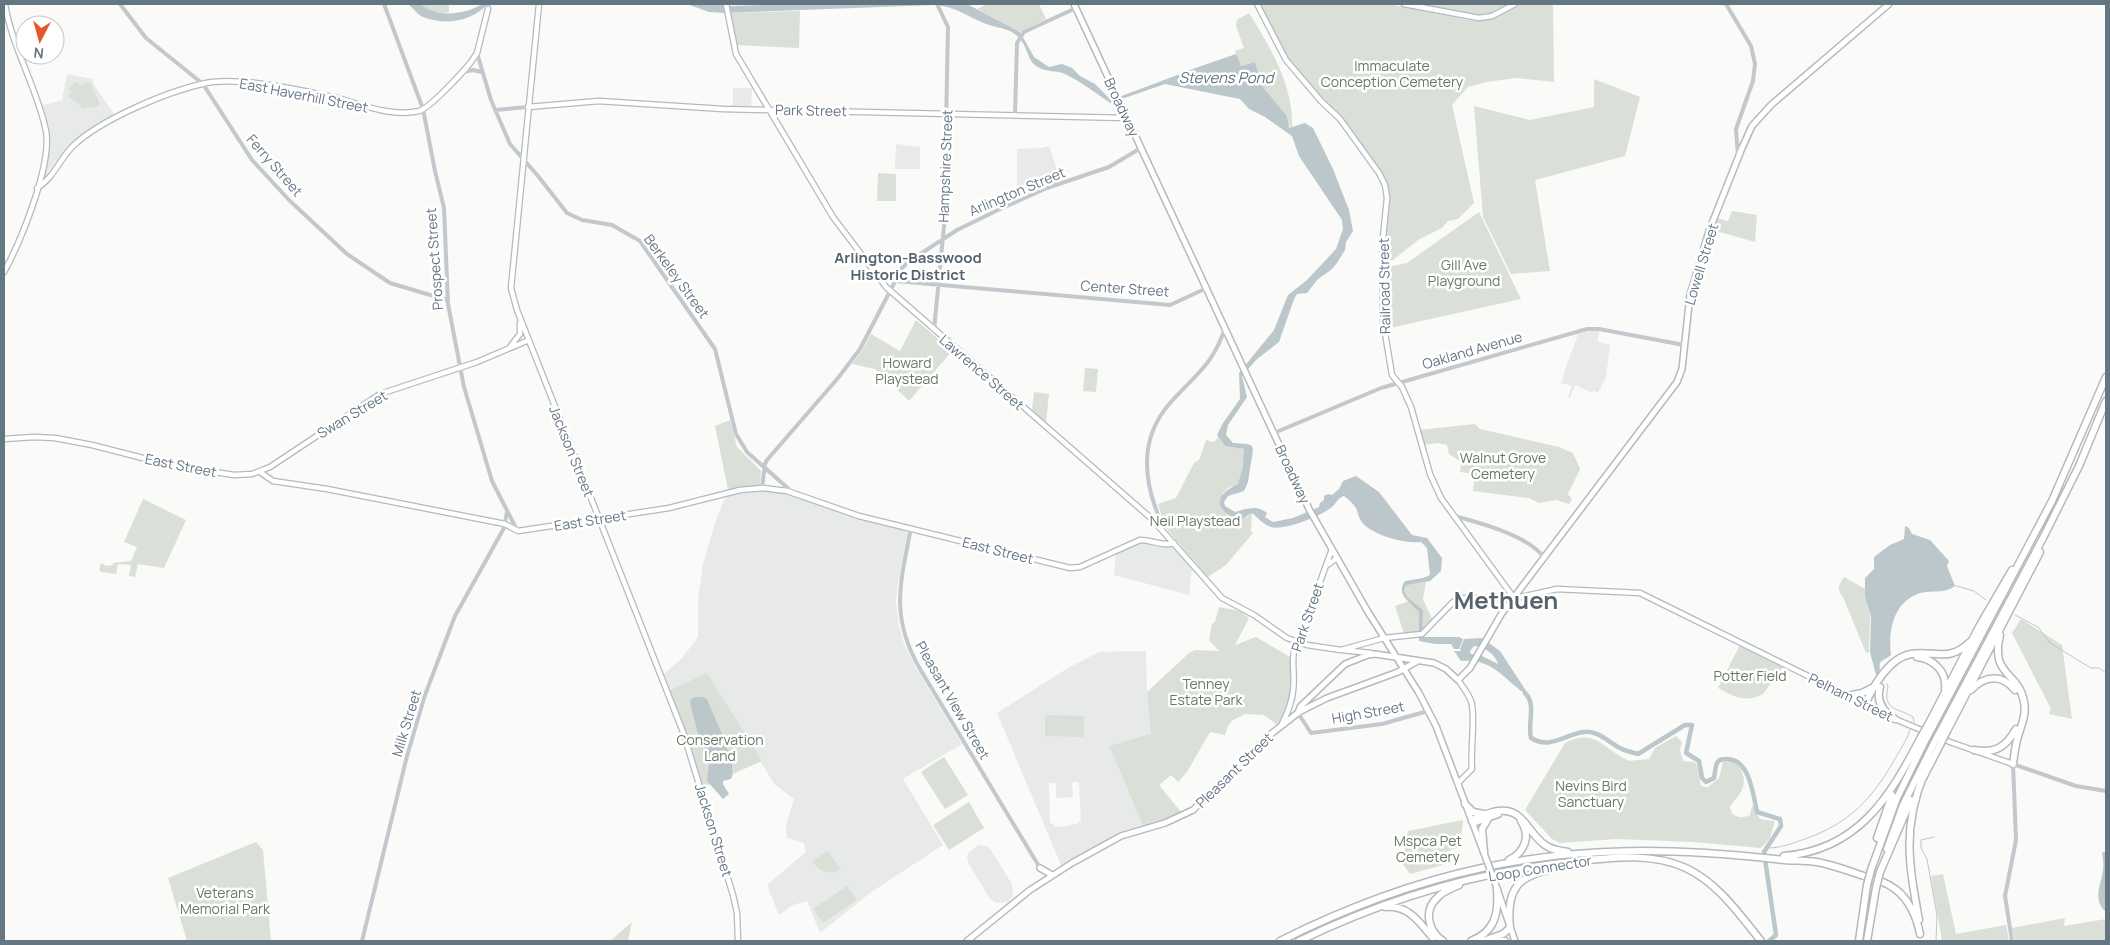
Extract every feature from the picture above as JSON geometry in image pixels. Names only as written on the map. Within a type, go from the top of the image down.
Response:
[{"type":"highway","points":[[1767,858],[1804,853],[1832,843],[1843,837],[1876,810],[1887,798],[1931,726],[2032,540],[2062,480],[2106,377]]},
{"type":"highway","points":[[1944,731],[1964,699],[2049,533],[2106,401]]},
{"type":"highway","points":[[1868,941],[1880,872],[1900,814],[2060,505]]},
{"type":"highway","points":[[1937,707],[2003,582],[2032,540]]},
{"type":"highway","points":[[2010,612],[2000,636],[1997,653],[2001,667],[2018,688],[2024,702],[2024,714],[2013,764]]},
{"type":"highway","points":[[1865,705],[1891,664],[1900,658],[1914,654],[1941,656],[1952,654],[1964,647],[1976,634]]},
{"type":"highway","points":[[1847,696],[1862,693],[1878,686],[1893,668],[1902,661],[1913,658],[1924,659],[1937,666],[1944,676],[1945,688],[1931,726]]},
{"type":"highway","points":[[1964,699],[1975,685],[1986,679],[1996,678],[2005,681],[2016,690],[2020,700],[2021,714],[2012,750],[2013,764]]},
{"type":"highway","points":[[1878,686],[1880,704],[1886,713],[1895,718]]},
{"type":"highway","points":[[1974,750],[1988,752],[2000,748],[2010,739],[2016,729]]},
{"type":"highway","points":[[1871,870],[1897,798],[1924,738]]},
{"type":"highway","points":[[1880,872],[1937,744]]},
{"type":"highway","points":[[1920,938],[1909,835],[1914,802],[1924,774]]},
{"type":"highway","points":[[1858,941],[1867,885],[1879,830],[1900,778]]},
{"type":"highway","points":[[1466,804],[1476,813],[1487,816],[1501,814],[1514,816],[1524,827],[1526,841],[1522,850],[1512,859],[1482,868]]},
{"type":"highway","points":[[1472,822],[1502,810],[1513,812],[1521,817],[1540,841],[1548,846],[1565,852],[1584,852]]},
{"type":"highway","points":[[1484,852],[1481,836],[1487,816]]},
{"type":"highway","name":"Loop Connector","points":[[1280,941],[1324,920],[1382,897],[1441,878],[1525,860],[1615,850],[1675,851],[1767,858]]},
{"type":"highway","points":[[1485,941],[1503,934],[1510,928],[1510,900],[1516,888],[1524,879],[1559,868],[1616,858]]},
{"type":"highway","name":"Loop Connector","points":[[1299,941],[1351,918],[1447,885],[1548,864],[1616,858],[1659,860],[1694,873],[1724,896],[1761,941]]},
{"type":"highway","points":[[1767,858],[1828,865],[1888,884],[1906,900],[1917,921],[1920,938]]},
{"type":"highway","points":[[1443,941],[1434,934],[1430,924],[1430,910],[1434,901],[1442,893],[1458,886],[1499,873]]},
{"type":"highway","points":[[1471,941],[1484,934],[1494,921],[1498,909],[1497,889]]},
{"type":"highway","points":[[1351,918],[1385,908],[1399,908],[1416,917],[1437,941]]},
{"type":"highway","points":[[1485,941],[1496,939],[1505,941]]},
{"type":"main road","points":[[4,272],[30,215],[45,157],[46,135],[10,27],[5,4]]},
{"type":"main road","name":"Jackson Street","points":[[538,4],[511,282],[517,310],[690,752],[733,895],[737,913],[738,941]]},
{"type":"main road","name":"Lawrence Street","points":[[726,4],[734,48],[833,217],[890,291],[1152,519],[1222,598],[1296,642],[1375,654]]},
{"type":"main road","name":"Railroad Street","points":[[1256,4],[1286,60],[1350,132],[1385,185],[1387,198],[1383,237],[1383,320],[1392,375],[1411,408],[1430,474],[1441,498],[1514,598]]},
{"type":"main road","points":[[1404,4],[1473,17],[1492,16],[1515,4]]},
{"type":"main road","name":"Lowell Street","points":[[1458,680],[1466,673],[1476,658],[1508,605],[1675,387],[1682,370],[1690,295],[1710,231],[1749,131],[1762,114],[1889,4]]},
{"type":"main road","points":[[423,109],[461,73],[477,53],[489,6]]},
{"type":"main road","name":"Broadway","points":[[1075,6],[1309,510],[1428,711],[1466,804],[1515,941]]},
{"type":"main road","name":"East Haverhill Street","points":[[37,188],[44,184],[70,148],[99,126],[157,100],[203,84],[224,80],[305,92],[394,112],[423,109]]},
{"type":"main road","name":"Park Street","points":[[528,107],[599,101],[707,108],[947,112],[1127,118]]},
{"type":"main road","points":[[507,349],[520,334],[521,326],[517,310]]},
{"type":"main road","name":"Swan Street","points":[[260,472],[380,394],[460,368],[507,349],[528,338]]},
{"type":"main road","name":"East Street","points":[[4,440],[56,438],[170,465],[243,476],[260,472]]},
{"type":"main road","points":[[260,472],[273,481],[327,489],[505,524],[518,531]]},
{"type":"main road","name":"East Street","points":[[518,531],[687,504],[740,490],[762,488],[781,490],[844,512],[1070,568],[1080,567],[1140,540],[1149,540],[1163,544],[1174,543]]},
{"type":"main road","points":[[1163,544],[1170,538]]},
{"type":"main road","name":"Park Street","points":[[1282,724],[1291,703],[1296,642],[1300,638],[1332,549]]},
{"type":"main road","name":"Park Street","points":[[1325,567],[1337,558]]},
{"type":"main road","name":"Pelham Street","points":[[1339,650],[1384,638],[1422,634],[1453,602],[1461,598],[1514,598],[1558,589],[1640,593],[1865,705],[2013,764]]},
{"type":"main road","points":[[1388,657],[1392,650]]},
{"type":"main road","points":[[1298,713],[1300,707],[1345,664],[1360,657],[1375,654],[1438,664],[1458,680],[1468,693],[1473,707],[1472,769],[1458,783]]},
{"type":"main road","points":[[1403,668],[1412,660]]},
{"type":"main road","points":[[1403,668],[1421,661]]},
{"type":"main road","name":"Pleasant Street","points":[[967,941],[1052,875],[1121,836],[1166,824],[1193,810],[1282,724],[1298,713],[1327,698],[1403,668]]},
{"type":"main road","points":[[1452,675],[1466,673]]},
{"type":"main road","points":[[1040,868],[1052,875]]},
{"type":"main road","points":[[1040,868],[1044,880]]},
{"type":"street","name":"Ferry Street","points":[[120,4],[140,33],[203,84],[252,160],[290,201],[347,254],[390,283],[447,300]]},
{"type":"street","name":"Prospect Street","points":[[384,4],[423,109],[444,208],[447,300],[460,368],[482,452],[492,481],[518,531]]},
{"type":"street","points":[[1726,4],[1751,46],[1755,64],[1753,80],[1736,129],[1738,158]]},
{"type":"street","name":"Hampshire Street","points":[[934,330],[944,220],[947,112],[948,27],[938,5]]},
{"type":"street","points":[[1015,114],[1017,43],[1024,32],[1075,6]]},
{"type":"street","name":"Berkeley Street","points":[[477,53],[506,139],[567,213],[578,218],[612,225],[641,243],[717,351],[738,439],[747,452],[796,495]]},
{"type":"street","points":[[461,73],[469,70],[482,72]]},
{"type":"street","name":"Park Street","points":[[495,110],[528,107]]},
{"type":"street","name":"Arlington Street","points":[[762,488],[764,468],[767,460],[856,355],[896,280],[908,262],[967,225],[1029,196],[1109,166],[1141,148]]},
{"type":"street","name":"Center Street","points":[[896,280],[1170,305],[1207,288]]},
{"type":"street","points":[[1157,524],[1159,521],[1158,515],[1147,470],[1147,449],[1150,435],[1162,412],[1201,373],[1214,355],[1225,328]]},
{"type":"street","name":"Oakland Avenue","points":[[1274,433],[1398,383],[1591,329],[1684,345]]},
{"type":"street","points":[[505,524],[507,512]]},
{"type":"street","points":[[1152,519],[1158,515]]},
{"type":"street","points":[[1452,515],[1482,523],[1513,536],[1539,552],[1545,559]]},
{"type":"street","name":"Milk Street","points":[[362,941],[407,756],[425,695],[452,622],[505,524]]},
{"type":"street","name":"Pleasant View Street","points":[[911,528],[899,596],[904,636],[920,669],[1040,868]]},
{"type":"street","name":"High Street","points":[[1298,713],[1311,733],[1382,724],[1428,711]]},
{"type":"street","points":[[2012,941],[2005,896],[2016,840],[2013,764]]},
{"type":"street","name":"Pelham Street","points":[[2013,764],[2082,788],[2106,791]]},
{"type":"shaded area","points":[[67,74],[93,79],[94,85],[114,114],[74,141],[55,162],[42,181],[50,144],[48,126],[40,106],[62,100]]},
{"type":"shaded area","points":[[733,88],[752,88],[751,106],[733,106]]},
{"type":"shaded area","points":[[896,144],[920,147],[920,169],[895,169]]},
{"type":"shaded area","points":[[1049,146],[1061,181],[1017,198],[1017,149]]},
{"type":"shaded area","points":[[1599,331],[1598,342],[1610,345],[1606,377],[1598,393],[1593,390],[1592,393],[1575,385],[1570,398],[1568,397],[1572,386],[1561,383],[1567,364],[1578,334]]},
{"type":"shaded area","points":[[763,490],[786,493],[849,516],[908,530],[896,602],[899,626],[904,644],[916,668],[962,744],[903,779],[943,845],[870,893],[820,933],[807,901],[793,905],[779,915],[767,885],[806,852],[804,843],[787,838],[786,825],[794,799],[774,784],[707,673],[670,690],[664,674],[683,657],[698,637],[698,600],[703,564],[724,500],[728,496]]},
{"type":"shaded area","points":[[1140,543],[1174,547],[1192,568],[1189,595],[1114,575],[1116,553]]},
{"type":"shaded area","points":[[1146,651],[1147,692],[1152,735],[1109,746],[1143,826],[1127,830],[1061,865],[997,713],[1068,668],[1099,652]],"holes":[[[1072,782],[1079,782],[1081,822],[1054,827],[1054,824],[1050,823],[1049,783],[1056,783],[1056,798],[1073,797]]]},
{"type":"shaded area","points":[[979,845],[986,846],[991,850],[1012,884],[1013,896],[1008,902],[997,903],[990,899],[969,864],[967,858],[969,852]]},
{"type":"green space","points":[[421,4],[449,4],[449,12],[434,12]]},
{"type":"green space","points":[[988,4],[1039,4],[1046,19],[1020,32],[977,9]]},
{"type":"green space","name":"Immaculate Conception Cemetery","points":[[1258,4],[1389,4],[1474,21],[1493,18],[1520,4],[1553,4],[1554,82],[1516,78],[1486,82],[1468,87],[1452,105],[1474,203],[1458,219],[1448,221],[1442,228],[1418,240],[1393,260],[1384,263],[1387,185],[1340,116],[1292,66]]},
{"type":"green space","points":[[1419,4],[1509,4],[1493,13],[1478,15]]},
{"type":"green space","points":[[800,11],[799,48],[736,45],[731,13]]},
{"type":"green space","points":[[1249,13],[1265,39],[1285,82],[1292,112],[1292,128],[1288,126],[1287,116],[1263,87],[1255,62],[1240,66],[1235,51],[1244,48],[1236,26],[1237,20]]},
{"type":"green space","points":[[1594,79],[1640,97],[1625,156],[1535,180],[1550,271],[1511,274],[1483,217],[1474,106],[1530,120],[1594,107]]},
{"type":"green space","points":[[76,81],[81,86],[87,82],[91,84],[100,104],[97,107],[83,108],[68,96],[72,93],[68,89]]},
{"type":"green space","points":[[878,173],[896,174],[896,201],[877,201]]},
{"type":"green space","points":[[1732,211],[1757,215],[1755,242],[1713,230],[1717,218],[1728,221]]},
{"type":"green space","name":"Gill Ave Playground","points":[[1479,212],[1521,299],[1385,329],[1384,268],[1407,263]]},
{"type":"green space","name":"Howard Playstead","points":[[916,320],[952,351],[909,401],[875,369],[852,364],[871,334],[900,351]]},
{"type":"green space","points":[[1085,368],[1098,369],[1096,392],[1083,391]]},
{"type":"green space","points":[[1034,392],[1049,394],[1046,422],[1032,410]]},
{"type":"green space","points":[[730,420],[737,447],[761,471],[760,485],[728,490],[715,426]]},
{"type":"green space","name":"Walnut Grove Cemetery","points":[[1475,424],[1480,429],[1559,447],[1573,453],[1580,469],[1568,494],[1572,499],[1569,504],[1556,500],[1539,503],[1529,498],[1473,491],[1475,474],[1460,472],[1461,462],[1449,454],[1447,445],[1438,443],[1423,445],[1419,430]]},
{"type":"green space","name":"Neil Playstead","points":[[1218,437],[1225,446],[1244,449],[1245,453],[1244,467],[1238,484],[1228,488],[1222,494],[1222,510],[1247,517],[1252,513],[1251,531],[1253,533],[1226,565],[1208,577],[1165,527],[1158,504],[1176,498],[1194,463],[1199,460],[1206,440],[1214,442]]},
{"type":"green space","points":[[143,499],[186,520],[164,568],[138,564],[135,577],[129,576],[131,565],[118,564],[116,574],[101,572],[99,570],[101,563],[106,566],[113,565],[113,563],[131,561],[137,547],[124,542]]},
{"type":"green space","points":[[1844,577],[1865,589],[1870,616],[1869,652],[1866,653],[1839,589]]},
{"type":"green space","points":[[1426,582],[1423,599],[1433,621],[1422,632],[1404,634],[1395,606],[1409,601],[1403,592],[1405,583]]},
{"type":"green space","name":"Tenney Estate Park","points":[[1219,607],[1240,611],[1249,618],[1235,645],[1256,637],[1290,657],[1290,692],[1286,710],[1277,725],[1264,715],[1245,714],[1233,720],[1228,726],[1225,735],[1210,732],[1187,772],[1178,782],[1171,775],[1159,785],[1181,812],[1166,821],[1143,826],[1109,746],[1151,734],[1147,692],[1189,653],[1195,650],[1219,651],[1209,640],[1212,624],[1215,622]]},
{"type":"green space","points":[[2021,619],[2062,645],[2072,719],[2049,714],[2051,709],[2012,633]]},
{"type":"green space","name":"Potter Field","points":[[1740,645],[1783,667],[1763,694],[1757,697],[1740,698],[1718,688]]},
{"type":"green space","name":"Conservation Land","points":[[707,673],[762,761],[703,787],[686,731],[670,690]]},
{"type":"green space","points":[[1045,715],[1084,716],[1084,737],[1045,736]]},
{"type":"green space","name":"Nevins Bird Sanctuary","points":[[1676,736],[1682,742],[1680,750],[1683,761],[1694,762],[1697,765],[1701,786],[1708,787],[1719,778],[1723,762],[1732,761],[1739,765],[1744,783],[1730,807],[1732,813],[1737,817],[1750,815],[1752,805],[1760,819],[1775,821],[1770,838],[1761,848],[1693,842],[1617,839],[1560,843],[1552,839],[1525,810],[1565,743],[1576,739],[1592,739],[1629,761],[1649,759],[1655,748]]},
{"type":"green space","points":[[944,757],[968,795],[945,809],[921,772]]},
{"type":"green space","points":[[969,802],[984,828],[949,850],[933,825]]},
{"type":"green space","name":"Mspca Pet Cemetery","points":[[1463,820],[1460,847],[1448,851],[1450,863],[1410,874],[1402,863],[1408,831]]},
{"type":"green space","name":"Veterans Memorial Park","points":[[256,842],[263,850],[271,941],[187,941],[168,878]]},
{"type":"green space","points":[[828,851],[841,869],[825,872],[812,861]]},
{"type":"green space","points":[[1943,874],[1956,934],[2006,925],[2009,941],[1942,941],[1931,876]]},
{"type":"green space","points":[[847,886],[857,900],[823,923],[813,909]]},
{"type":"green space","points":[[2065,918],[2064,926],[2106,919],[2106,941],[2015,941],[2012,928]]},
{"type":"green space","points":[[632,922],[628,941],[610,941]]},
{"type":"water","points":[[408,4],[421,4],[436,12],[454,13],[488,4],[482,10],[466,18],[441,21],[419,15]]},
{"type":"water","name":"Stevens Pond","points":[[687,4],[731,6],[967,4],[1020,32],[1034,57],[1049,67],[1062,64],[1072,68],[1080,76],[1095,84],[1111,100],[1180,74],[1182,77],[1181,73],[1236,54],[1241,66],[1255,62],[1263,87],[1287,116],[1289,128],[1305,123],[1313,128],[1333,169],[1349,210],[1353,231],[1346,242],[1345,250],[1331,270],[1318,279],[1307,293],[1297,294],[1279,342],[1256,360],[1242,376],[1247,397],[1228,425],[1226,435],[1233,443],[1248,444],[1252,446],[1253,450],[1248,482],[1244,491],[1228,496],[1224,502],[1225,506],[1235,512],[1251,508],[1263,510],[1267,513],[1265,517],[1273,522],[1293,518],[1319,507],[1320,503],[1324,500],[1324,496],[1332,495],[1339,489],[1343,481],[1356,476],[1379,492],[1412,535],[1427,538],[1442,558],[1441,571],[1430,581],[1406,585],[1404,591],[1407,597],[1423,610],[1422,637],[1459,637],[1463,639],[1459,649],[1454,649],[1451,644],[1419,641],[1419,612],[1403,594],[1402,586],[1405,581],[1430,575],[1427,548],[1421,542],[1407,542],[1389,538],[1372,530],[1361,521],[1356,508],[1344,496],[1328,510],[1313,518],[1277,528],[1266,525],[1252,513],[1240,520],[1221,508],[1221,498],[1230,488],[1238,484],[1243,467],[1244,449],[1225,446],[1217,435],[1240,399],[1239,373],[1274,330],[1288,295],[1307,280],[1336,249],[1343,229],[1342,220],[1299,156],[1292,136],[1265,117],[1249,109],[1240,99],[1165,84],[1110,103],[1065,74],[1044,70],[1036,66],[1021,40],[1013,33],[984,23],[955,9],[942,6],[724,13],[709,12]]},
{"type":"water","points":[[1905,526],[1909,528],[1912,534],[1930,540],[1949,561],[1947,566],[1955,586],[1943,591],[1920,593],[1904,603],[1894,618],[1890,636],[1891,655],[1881,662],[1880,675],[1876,675],[1870,652],[1871,617],[1865,597],[1865,578],[1874,569],[1874,557],[1890,545],[1904,539]]},
{"type":"water","points":[[1482,638],[1500,651],[1530,697],[1491,667],[1473,661],[1461,661],[1454,651],[1461,651],[1464,639]],"holes":[[[1474,646],[1478,646],[1492,654],[1498,664],[1482,656],[1471,654],[1470,651]]]},
{"type":"water","points":[[695,697],[707,699],[729,752],[733,772],[731,779],[723,781],[729,794],[723,799],[707,781],[709,763],[707,753],[699,737],[690,703],[691,699]]},
{"type":"water","points":[[2102,853],[2106,853],[2106,912],[2098,897],[2103,868]]},
{"type":"waterway","points":[[1953,585],[1974,591],[1986,600]]},
{"type":"waterway","points":[[2015,615],[2038,627],[2050,643],[2091,668],[2099,668],[2106,673]]},
{"type":"waterway","points":[[1887,684],[1887,701],[1893,708],[1913,717],[1914,722]]},
{"type":"waterway","points":[[1525,693],[1529,698],[1531,708],[1531,738],[1538,741],[1551,742],[1577,733],[1589,732],[1622,749],[1638,754],[1685,725],[1692,725],[1686,753],[1699,761],[1702,778],[1706,782],[1714,778],[1716,765],[1720,760],[1727,759],[1741,765],[1749,779],[1757,812],[1780,819],[1781,826],[1764,852],[1776,935],[1769,941]]},
{"type":"waterway","points":[[1768,848],[1782,846],[1821,833],[1848,817],[1869,797],[1878,785],[1904,744],[1910,730]]},
{"type":"waterway","points":[[1934,837],[1921,840],[1921,848],[1927,859],[1937,915],[1936,941]]},
{"type":"district","name":"Arlington-Basswood Historic District","points":[[908,266]]},
{"type":"district","name":"Methuen","points":[[1506,599]]}]
